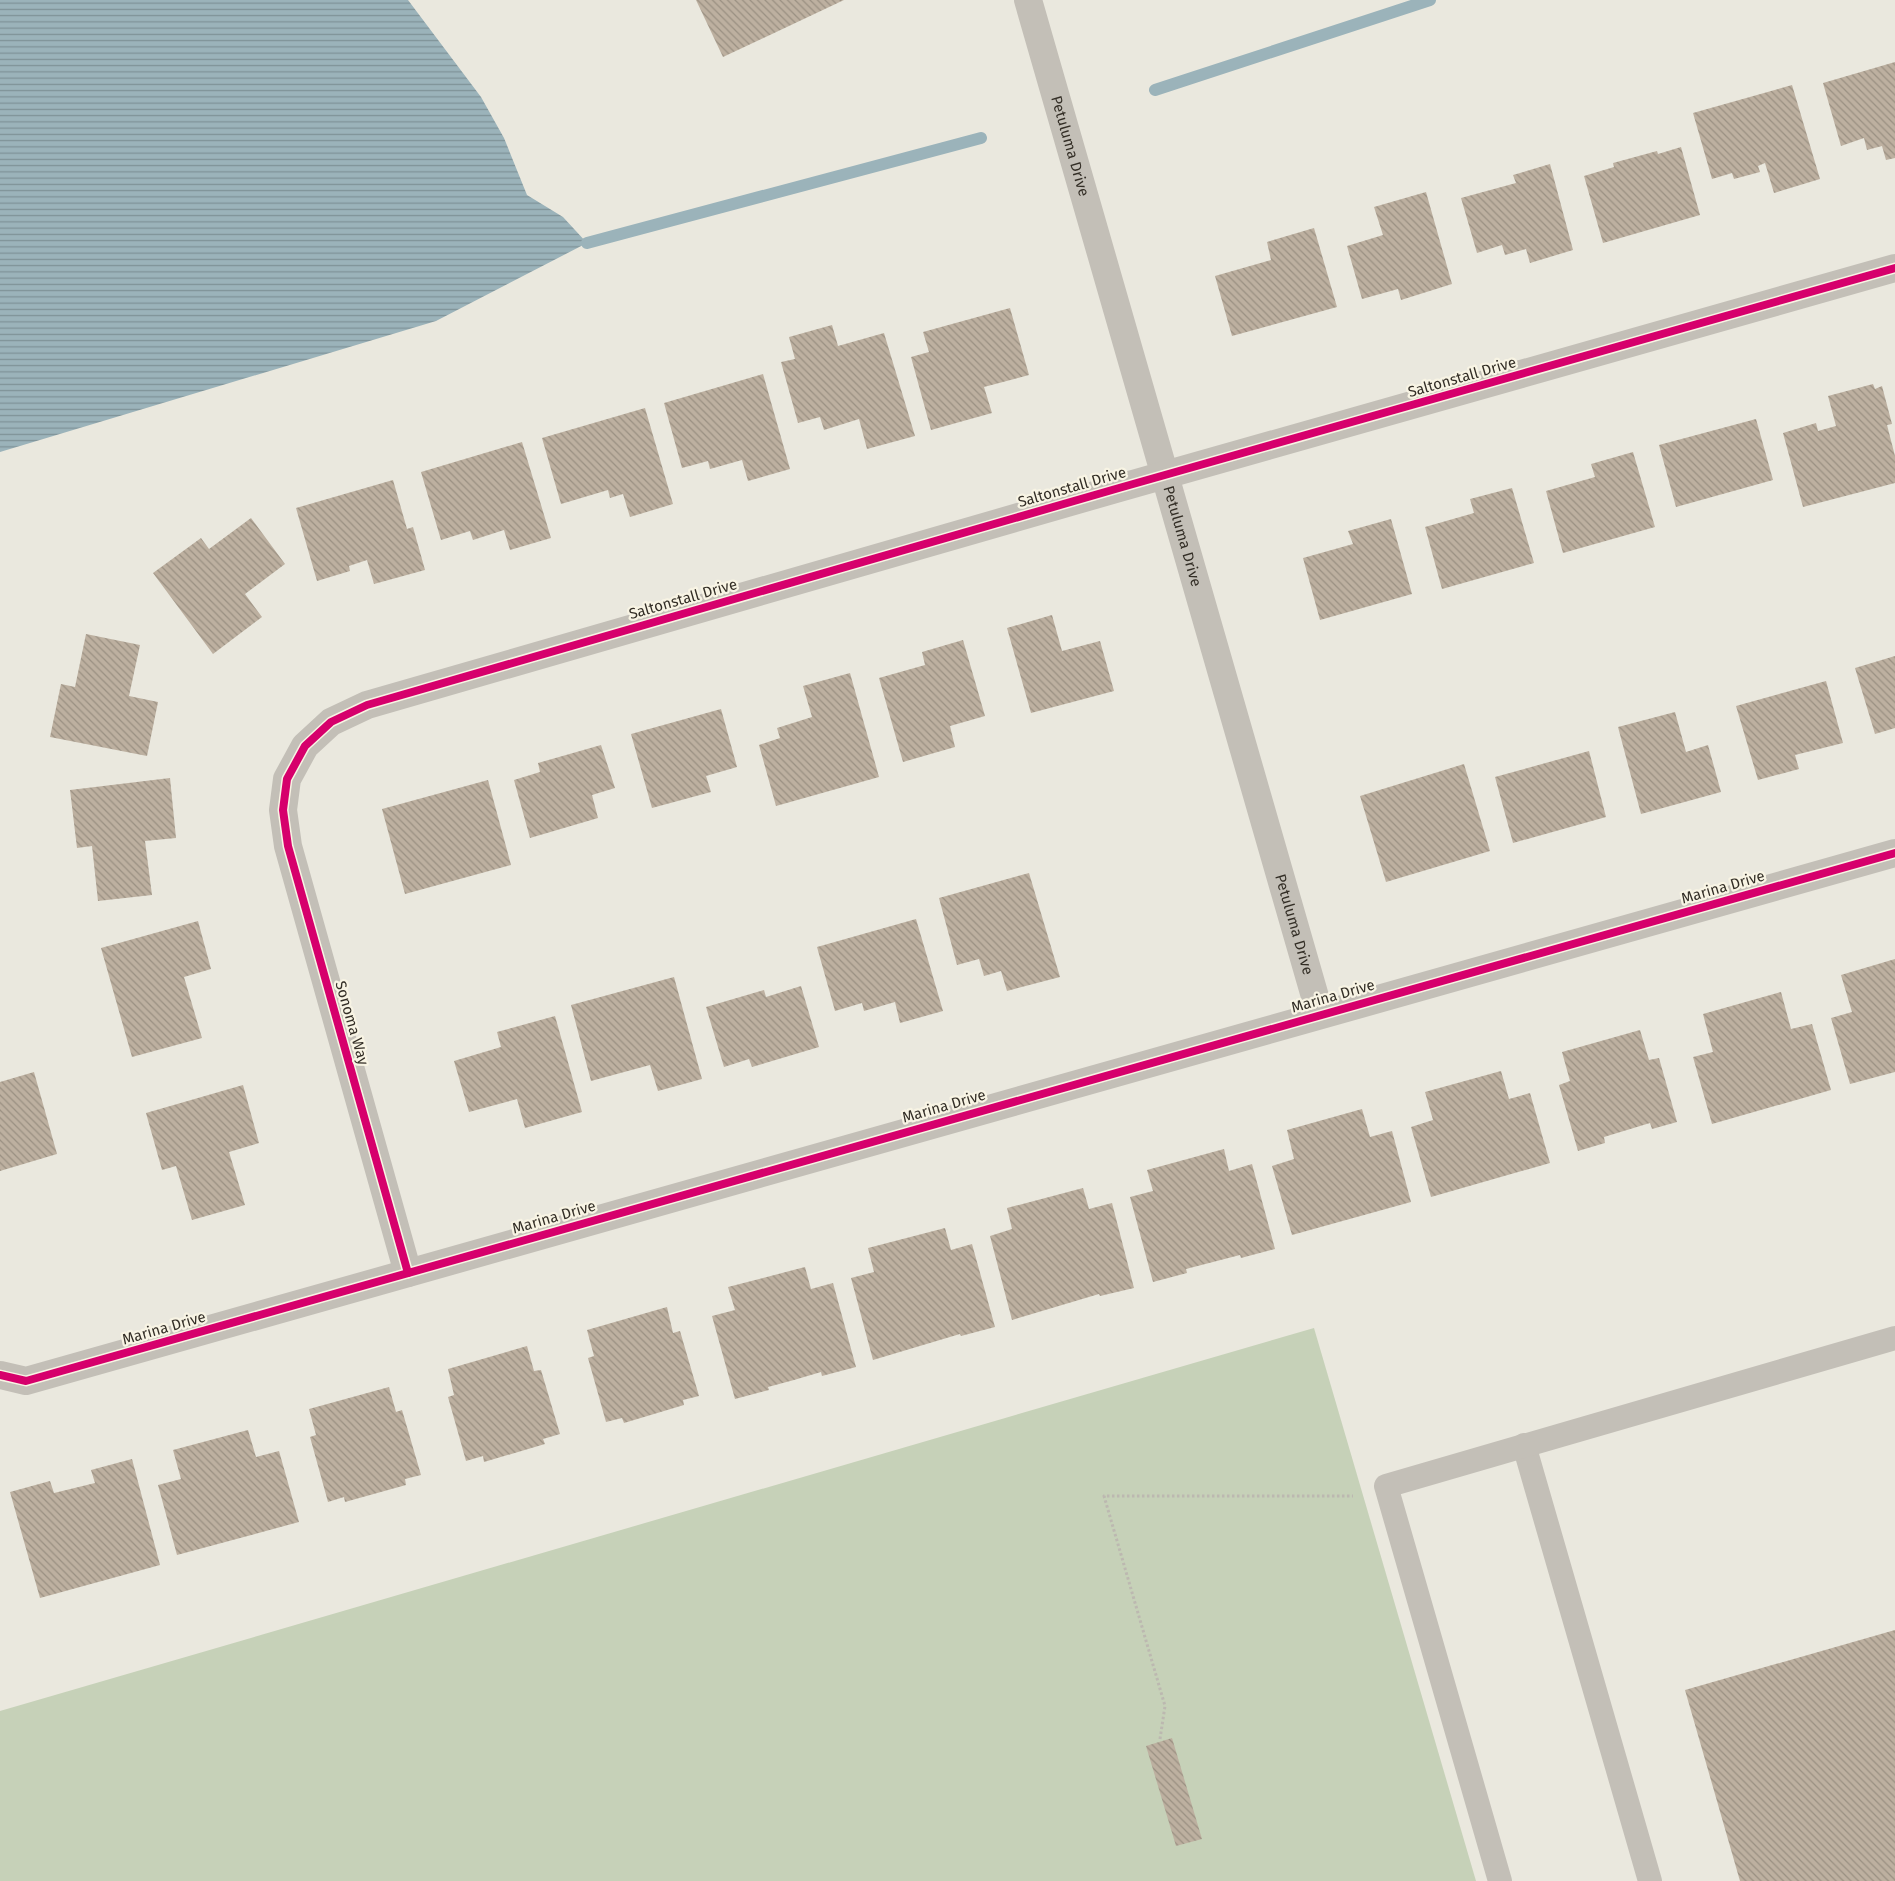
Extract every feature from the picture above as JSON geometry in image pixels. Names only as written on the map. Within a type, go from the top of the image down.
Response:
[{"type":"street","name":"Petuluma Drive","points":[[1028,0],[1320,1014]]},
{"type":"street","name":"Saltonstall Drive","points":[[287,779],[305,746],[331,722],[367,705],[1165,475],[1895,268]]},
{"type":"street","name":"Sonoma Way","points":[[287,779],[283,810],[288,846],[408,1272]]},
{"type":"street","name":"Marina Drive","points":[[0,1375],[26,1381],[1895,853]]},
{"type":"lane","points":[[1500,1881],[1386,1486],[1895,1338]]},
{"type":"lane","points":[[1524,1446],[1650,1881]]},
{"type":"path","points":[[1160,1739],[1164,1706],[1104,1496],[1388,1496]]},
{"type":"green space","points":[[1314,1328],[1476,1881],[0,1881],[0,1711]]},
{"type":"water","points":[[0,0],[408,0],[481,97],[504,138],[527,195],[563,217],[587,243],[436,321],[0,452]]},
{"type":"building","points":[[696,0],[844,0],[723,57]]},
{"type":"building","points":[[1895,62],[1895,158],[1886,160],[1882,146],[1867,150],[1864,138],[1841,146],[1823,83]]},
{"type":"building","points":[[1792,85],[1820,179],[1774,193],[1765,163],[1758,166],[1760,172],[1734,179],[1732,173],[1712,179],[1693,113]]},
{"type":"building","points":[[1681,147],[1700,215],[1603,243],[1584,176],[1614,167],[1613,163],[1657,151],[1658,154]]},
{"type":"building","points":[[1550,164],[1573,250],[1530,263],[1526,249],[1505,255],[1502,245],[1477,253],[1461,198],[1516,183],[1513,175]]},
{"type":"building","points":[[1426,192],[1452,284],[1401,300],[1398,289],[1362,299],[1347,246],[1383,235],[1374,207]]},
{"type":"building","points":[[1314,228],[1337,307],[1232,336],[1215,276],[1271,260],[1267,242]]},
{"type":"building","points":[[1010,308],[1029,375],[984,387],[992,413],[931,430],[911,357],[929,352],[923,332]]},
{"type":"building","points":[[832,325],[838,346],[884,333],[915,436],[867,449],[859,419],[824,430],[820,417],[798,423],[781,362],[795,359],[789,337]]},
{"type":"building","points":[[763,374],[790,469],[748,481],[742,460],[710,469],[708,461],[682,468],[664,403]]},
{"type":"building","points":[[1873,384],[1875,389],[1882,386],[1892,424],[1887,425],[1895,456],[1895,483],[1803,507],[1783,433],[1816,423],[1818,431],[1836,426],[1828,396]]},
{"type":"building","points":[[645,408],[673,504],[630,517],[623,494],[610,498],[608,490],[561,504],[542,438]]},
{"type":"building","points":[[1756,419],[1773,480],[1676,507],[1659,445]]},
{"type":"building","points":[[522,442],[551,538],[510,550],[504,530],[473,540],[470,531],[441,540],[421,472]]},
{"type":"building","points":[[1633,452],[1655,527],[1563,553],[1546,491],[1595,477],[1591,464]]},
{"type":"building","points":[[393,480],[407,529],[413,527],[425,570],[374,584],[367,560],[349,566],[350,571],[317,581],[296,508]]},
{"type":"building","points":[[1512,488],[1534,563],[1442,589],[1425,527],[1474,513],[1470,499]]},
{"type":"building","points":[[251,518],[285,564],[245,594],[262,617],[213,654],[153,573],[201,538],[209,549]]},
{"type":"building","points":[[1391,519],[1412,594],[1320,620],[1303,558],[1353,544],[1348,531]]},
{"type":"building","points":[[1052,615],[1062,651],[1100,641],[1114,691],[1031,713],[1007,628]]},
{"type":"building","points":[[86,634],[140,645],[129,696],[158,702],[147,756],[50,737],[61,684],[75,687]]},
{"type":"building","points":[[963,640],[985,716],[950,726],[955,747],[903,762],[879,678],[925,665],[922,652]]},
{"type":"building","points":[[1895,656],[1895,728],[1875,734],[1855,668]]},
{"type":"building","points":[[850,673],[879,777],[776,806],[759,745],[780,738],[777,728],[812,717],[803,686]]},
{"type":"building","points":[[1826,681],[1843,743],[1795,755],[1799,769],[1758,780],[1736,706]]},
{"type":"building","points":[[721,709],[737,767],[706,776],[711,792],[652,808],[631,734]]},
{"type":"building","points":[[1675,712],[1686,752],[1708,745],[1721,792],[1641,814],[1618,727]]},
{"type":"building","points":[[601,745],[615,788],[592,795],[598,818],[530,838],[514,780],[540,772],[538,763]]},
{"type":"building","points":[[1589,751],[1606,817],[1513,843],[1495,777]]},
{"type":"building","points":[[1464,764],[1490,851],[1386,882],[1360,796]]},
{"type":"building","points":[[170,778],[176,838],[145,841],[152,895],[98,901],[92,846],[77,848],[70,790]]},
{"type":"building","points":[[488,780],[511,865],[405,894],[382,809]]},
{"type":"building","points":[[1029,873],[1060,977],[1007,991],[1001,971],[984,976],[979,959],[957,965],[939,898]]},
{"type":"building","points":[[916,919],[943,1011],[900,1023],[895,1002],[864,1011],[862,1003],[835,1011],[817,947]]},
{"type":"building","points":[[198,921],[211,969],[184,977],[202,1038],[132,1057],[101,948]]},
{"type":"building","points":[[1895,959],[1895,1072],[1850,1084],[1831,1018],[1852,1012],[1841,975]]},
{"type":"building","points":[[674,977],[702,1079],[658,1091],[650,1065],[591,1081],[571,1005]]},
{"type":"building","points":[[801,986],[819,1047],[752,1067],[749,1059],[724,1067],[706,1007],[764,990],[766,997]]},
{"type":"building","points":[[1781,992],[1791,1029],[1812,1024],[1831,1090],[1712,1124],[1693,1057],[1713,1052],[1703,1014]]},
{"type":"building","points":[[555,1016],[582,1112],[525,1128],[517,1099],[469,1112],[454,1061],[501,1047],[497,1032]]},
{"type":"building","points":[[1640,1030],[1649,1060],[1659,1058],[1677,1122],[1652,1129],[1650,1123],[1604,1137],[1605,1143],[1578,1151],[1559,1085],[1570,1081],[1562,1052]]},
{"type":"building","points":[[1501,1071],[1509,1099],[1530,1093],[1550,1163],[1431,1197],[1411,1127],[1433,1120],[1425,1092]]},
{"type":"building","points":[[34,1072],[57,1154],[0,1171],[0,1082]]},
{"type":"building","points":[[243,1085],[259,1143],[229,1152],[245,1205],[192,1220],[176,1166],[162,1170],[146,1113]]},
{"type":"building","points":[[1362,1109],[1370,1137],[1392,1131],[1411,1202],[1292,1235],[1272,1166],[1294,1159],[1287,1130]]},
{"type":"building","points":[[1224,1149],[1229,1171],[1252,1164],[1275,1249],[1241,1258],[1240,1255],[1186,1269],[1187,1273],[1153,1282],[1130,1197],[1153,1191],[1147,1170]]},
{"type":"building","points":[[1083,1188],[1089,1209],[1112,1203],[1134,1288],[1100,1296],[1099,1294],[1012,1320],[990,1236],[1012,1229],[1007,1208]]},
{"type":"building","points":[[945,1228],[951,1250],[972,1244],[995,1327],[961,1336],[960,1334],[873,1360],[851,1278],[874,1272],[868,1248]]},
{"type":"building","points":[[805,1267],[811,1289],[833,1283],[856,1367],[822,1376],[821,1372],[768,1387],[769,1390],[735,1399],[712,1316],[735,1310],[728,1287]]},
{"type":"building","points":[[667,1307],[673,1333],[680,1331],[699,1396],[683,1400],[684,1405],[624,1423],[622,1418],[606,1422],[588,1358],[594,1356],[587,1330]]},
{"type":"building","points":[[527,1346],[534,1371],[541,1370],[560,1434],[543,1439],[545,1444],[484,1462],[483,1456],[466,1461],[448,1397],[454,1395],[448,1369]]},
{"type":"building","points":[[389,1387],[396,1412],[402,1410],[421,1475],[405,1479],[406,1485],[345,1502],[344,1497],[328,1502],[310,1437],[316,1435],[309,1409]]},
{"type":"building","points":[[248,1430],[256,1457],[279,1451],[299,1522],[177,1555],[158,1485],[181,1479],[173,1450]]},
{"type":"building","points":[[132,1459],[160,1565],[40,1598],[10,1492],[50,1481],[54,1493],[95,1483],[91,1470]]},
{"type":"building","points":[[1895,1630],[1895,1881],[1740,1881],[1685,1690]]},
{"type":"building","points":[[1172,1738],[1202,1839],[1176,1846],[1146,1746]]},
{"type":"waterway","points":[[1155,90],[1430,0]]},
{"type":"waterway","points":[[587,243],[981,138]]},
{"type":"cycle path","points":[[408,1273],[288,846],[283,810],[287,779],[305,746],[331,722],[367,705],[1119,488],[1895,268]]},
{"type":"cycle path","points":[[0,1375],[26,1381],[1895,853]]}]
